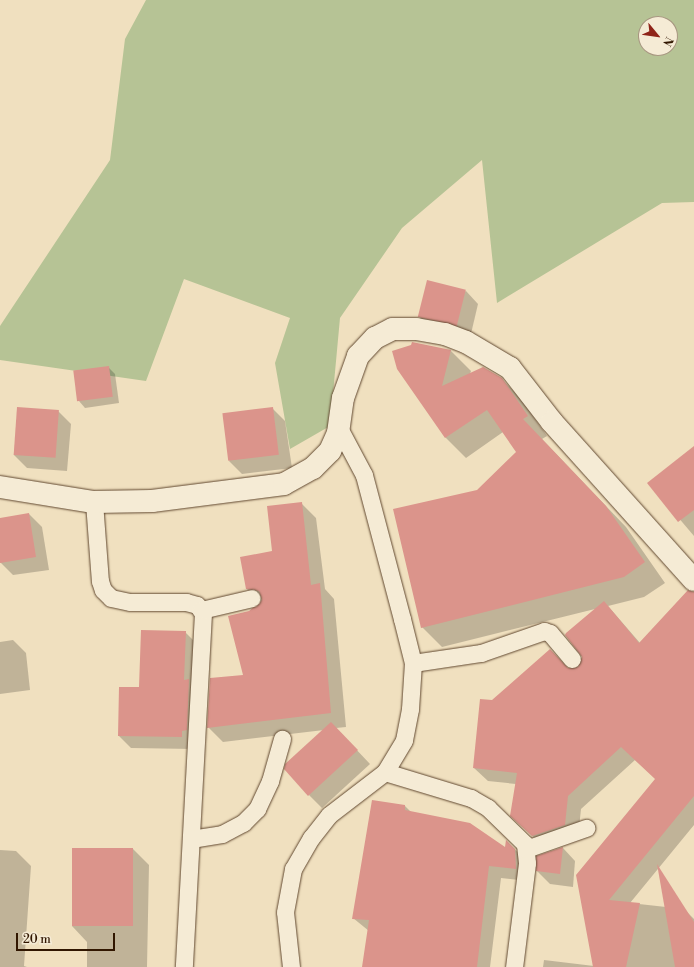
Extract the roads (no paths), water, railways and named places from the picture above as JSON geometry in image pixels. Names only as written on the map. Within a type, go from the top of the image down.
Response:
[{"type":"street","points":[[0,487],[94,502],[152,501],[284,484],[313,468],[330,451],[339,428],[343,398],[358,356],[375,338],[393,330],[416,330],[445,334],[466,342],[510,368],[552,422],[694,580]]},
{"type":"lane","points":[[291,967],[285,912],[293,869],[311,838],[329,815],[385,772],[404,740],[410,709],[413,663],[364,475],[339,428]]},
{"type":"lane","points":[[94,502],[100,581],[103,590],[111,598],[130,602],[186,602],[197,605],[201,610],[204,628],[184,967]]},
{"type":"lane","points":[[201,610],[252,598]]},
{"type":"lane","points":[[413,663],[481,653],[544,631],[550,632],[572,659]]},
{"type":"lane","points":[[191,839],[222,834],[243,823],[257,809],[270,781],[282,739]]},
{"type":"lane","points":[[385,772],[471,798],[488,808],[514,831],[525,844],[527,863],[514,967]]},
{"type":"lane","points":[[526,849],[586,828]]}]
